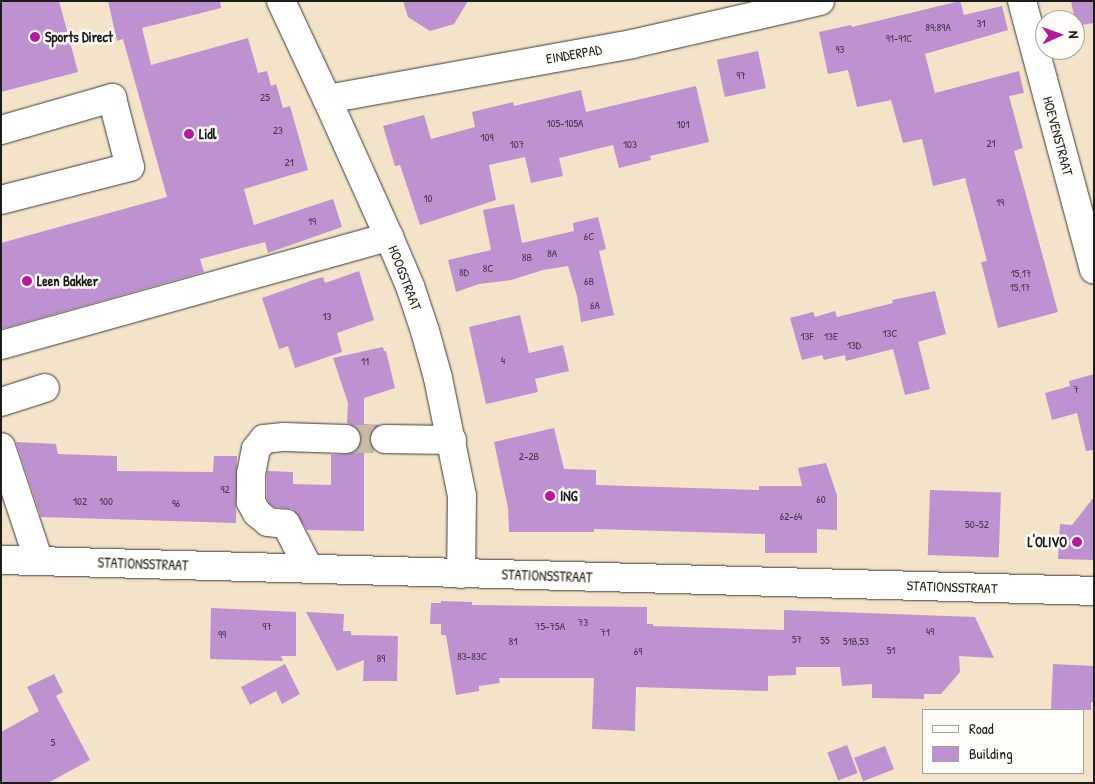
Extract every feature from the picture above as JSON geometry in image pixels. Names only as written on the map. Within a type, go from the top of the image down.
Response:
[{"type":"main road","name":"HOOGSTRAAT","points":[[281,1],[410,286],[425,332],[452,440],[462,496],[461,574]]},
{"type":"main road","name":"EINDERPAD","points":[[327,99],[632,44],[820,1]]},
{"type":"main road","name":"HOEVENSTRAAT","points":[[1022,1],[1094,270]]},
{"type":"main road","points":[[1,130],[112,98],[130,167],[1,200]]},
{"type":"main road","points":[[1,346],[389,238]]},
{"type":"main road","points":[[1,402],[45,388]]},
{"type":"main road","points":[[309,569],[286,524],[268,522],[258,513],[251,502],[251,474],[256,449],[264,439],[284,437],[346,438]]},
{"type":"main road","points":[[385,439],[452,440]]},
{"type":"main road","points":[[1,447],[39,561]]},
{"type":"main road","name":"STATIONSSTRAAT","points":[[1,560],[1094,590]]},
{"type":"building","name":"Sports Direct","points":[[1,1],[59,1],[78,72],[1,92]]},
{"type":"building","points":[[108,1],[220,1],[221,8],[142,28],[151,65],[248,38],[258,73],[267,71],[271,86],[276,84],[283,108],[290,106],[308,170],[244,189],[254,225],[333,199],[342,227],[268,253],[265,242],[200,259],[204,272],[1,329],[1,243],[167,197],[123,39],[117,41]]},
{"type":"building","points":[[403,1],[468,1],[454,24],[430,31],[408,17]]},
{"type":"building","points":[[960,1],[964,15],[1002,6],[1008,30],[925,54],[935,93],[1019,71],[1024,93],[1009,96],[1023,148],[1014,151],[1058,312],[998,328],[981,262],[987,261],[965,178],[933,186],[922,139],[903,143],[891,100],[857,107],[848,70],[828,74],[819,32],[851,25],[852,27]]},
{"type":"building","points":[[1071,1],[1094,1],[1094,23],[1085,24],[1085,10],[1073,10]]},
{"type":"building","points":[[758,51],[766,88],[725,97],[717,60]]},
{"type":"building","points":[[696,86],[709,142],[650,156],[651,160],[619,168],[613,145],[559,158],[563,176],[531,183],[525,157],[489,165],[496,200],[420,225],[400,165],[395,166],[383,126],[424,115],[431,139],[475,127],[472,112],[513,102],[514,106],[581,90],[586,112]]},
{"type":"building","points":[[514,204],[522,243],[574,231],[573,223],[598,217],[606,249],[599,251],[614,315],[581,322],[577,296],[568,266],[543,270],[511,280],[479,284],[456,292],[448,260],[491,250],[483,210]]},
{"type":"building","points":[[359,271],[374,320],[337,333],[342,352],[295,368],[288,346],[279,349],[262,298],[323,277],[325,283]]},
{"type":"building","points":[[935,291],[946,334],[918,342],[930,389],[905,395],[893,349],[846,361],[845,355],[824,360],[822,355],[802,360],[790,318],[813,312],[815,317],[835,311],[837,317],[893,303],[892,300]]},
{"type":"building","points":[[520,315],[529,353],[563,345],[569,371],[535,379],[538,392],[486,404],[469,327]]},
{"type":"building","points":[[383,347],[384,351],[386,351],[395,388],[364,398],[364,424],[380,425],[372,431],[369,438],[374,449],[364,449],[364,531],[307,530],[293,509],[274,507],[269,503],[267,498],[267,471],[293,472],[293,484],[331,485],[331,455],[353,453],[359,447],[362,439],[360,432],[355,426],[347,423],[348,403],[333,358]]},
{"type":"building","points":[[1094,374],[1094,450],[1086,451],[1077,413],[1052,420],[1045,393],[1070,386],[1069,381]]},
{"type":"building","points":[[554,428],[564,469],[596,470],[596,485],[759,490],[759,486],[802,486],[798,468],[826,463],[837,495],[837,530],[817,529],[817,553],[765,553],[765,534],[594,529],[594,532],[509,532],[508,508],[494,442]]},
{"type":"building","points":[[16,442],[56,444],[58,454],[117,456],[117,471],[213,472],[214,456],[237,456],[236,523],[41,517]]},
{"type":"building","points":[[930,490],[1001,492],[999,557],[928,555]]},
{"type":"building","name":"L'OLIVO","points":[[1094,497],[1094,560],[1058,559],[1060,524],[1072,525]]},
{"type":"building","points":[[441,601],[472,602],[472,605],[647,607],[647,624],[653,624],[653,626],[749,629],[784,630],[784,610],[975,617],[994,658],[959,656],[960,672],[941,694],[924,694],[924,699],[872,698],[872,684],[842,686],[840,667],[796,667],[796,675],[768,676],[768,691],[636,687],[635,731],[592,729],[594,678],[499,678],[500,683],[479,686],[479,691],[456,695],[446,635],[441,635],[441,624],[430,624],[431,603],[441,603]]},
{"type":"building","points":[[211,608],[296,612],[296,656],[281,656],[283,661],[210,659]]},
{"type":"building","points":[[306,612],[344,614],[343,631],[351,631],[351,635],[398,636],[397,681],[363,681],[364,660],[337,671]]},
{"type":"building","points":[[285,664],[300,694],[282,704],[276,691],[250,705],[241,687]]},
{"type":"building","points":[[1053,664],[1094,666],[1094,702],[1091,702],[1091,710],[1051,709]]},
{"type":"building","points":[[54,674],[63,692],[56,696],[90,760],[48,783],[1,783],[1,732],[39,711],[27,687]]},
{"type":"building","points":[[847,745],[858,773],[838,781],[827,753]]},
{"type":"building","points":[[885,746],[894,769],[863,781],[854,758]]},
{"type":"tunnel","points":[[346,439],[385,439]]},
{"type":"place","name":"Sports Direct","points":[[35,37]]},
{"type":"place","name":"Lidl","points":[[189,134]]},
{"type":"place","name":"Leen Bakker","points":[[27,281]]},
{"type":"place","name":"ING","points":[[550,496]]},
{"type":"place","name":"L'OLIVO","points":[[1077,542]]}]
